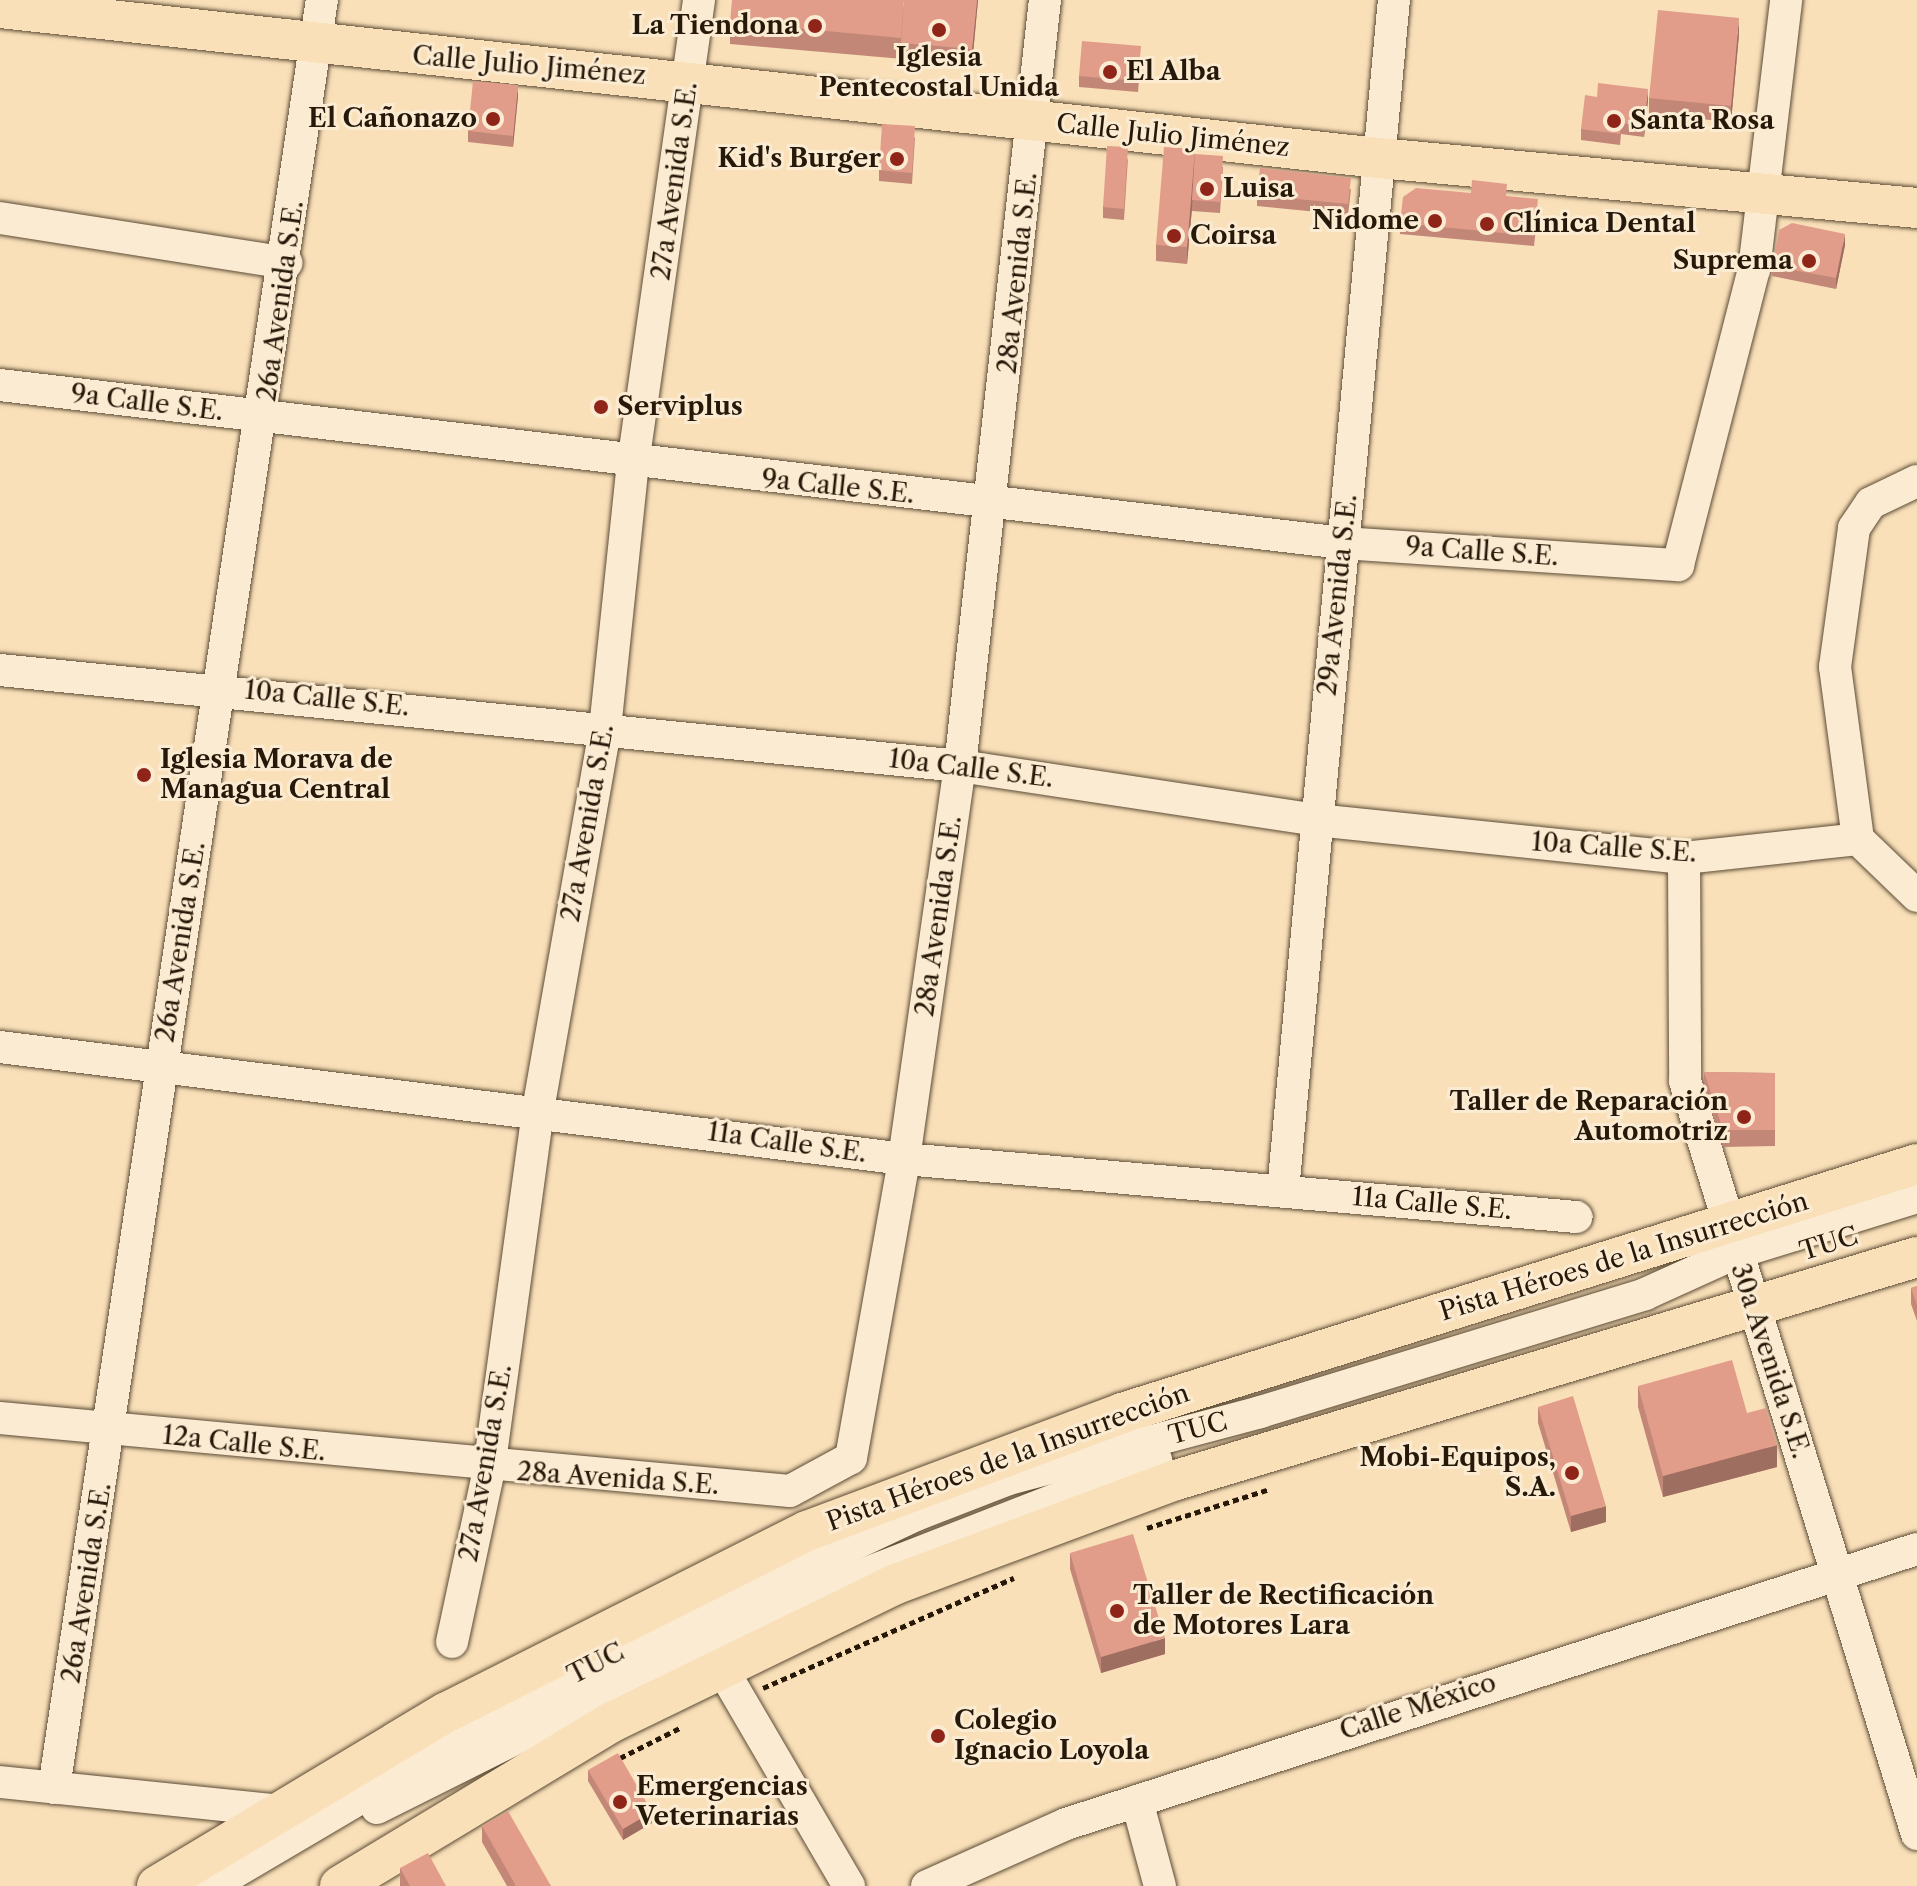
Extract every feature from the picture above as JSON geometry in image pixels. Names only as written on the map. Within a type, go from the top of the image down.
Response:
[{"type":"main road","name":"Calle Julio Jiménez","points":[[0,8],[138,13],[318,46],[691,81],[1034,122],[1764,198],[1917,208]]},
{"type":"main road","name":"Pista Héroes de la Insurrección","points":[[340,1886],[614,1721],[731,1682],[896,1584],[1739,1264],[1917,1164]]},
{"type":"main road","name":"Pista Héroes de la Insurrección","points":[[157,1886],[447,1712],[807,1531],[893,1496],[1122,1413],[1739,1264],[1917,1257]]},
{"type":"street","name":"26a Avenida S.E.","points":[[54,1788],[111,1431],[161,1068],[264,418],[322,0]]},
{"type":"street","name":"27a Avenida S.E.","points":[[452,1642],[489,1469],[538,1110],[605,729],[633,464],[691,81],[699,0]]},
{"type":"street","name":"28a Avenida S.E.","points":[[489,1469],[790,1491],[851,1458],[904,1159],[960,766],[994,504],[1045,0]]},
{"type":"street","name":"29a Avenida S.E.","points":[[1283,1191],[1394,0]]},
{"type":"street","points":[[1764,198],[1786,0]]},
{"type":"street","name":"9a Calle S.E.","points":[[0,385],[633,464],[1343,543],[1678,565],[1754,270],[1764,198]]},
{"type":"street","points":[[0,218],[286,263]]},
{"type":"street","points":[[1907,483],[1871,503],[1854,528],[1835,667],[1858,839],[1917,896]]},
{"type":"street","name":"10a Calle S.E.","points":[[0,670],[222,688],[960,766],[1316,820],[1684,858],[1858,839]]},
{"type":"street","name":"30a Avenida S.E.","points":[[1684,858],[1685,1081],[1917,1834]]},
{"type":"street","name":"11a Calle S.E.","points":[[0,1047],[538,1110],[904,1159],[1577,1217]]},
{"type":"street","name":"TUC","points":[[234,1886],[301,1845],[647,1669],[945,1537],[1156,1460],[1739,1264],[1917,1197]]},
{"type":"street","name":"TUC","points":[[211,1886],[533,1696],[916,1515],[1009,1479],[1260,1412],[1739,1264],[1917,1217]]},
{"type":"street","name":"12a Calle S.E.","points":[[0,1418],[489,1469]]},
{"type":"street","name":"Calle México","points":[[927,1886],[1039,1833],[1840,1578],[1917,1549]]},
{"type":"street","points":[[731,1682],[849,1886]]},
{"type":"street","points":[[0,1782],[280,1811]]},
{"type":"street","points":[[1137,1801],[1160,1886]]},
{"type":"path","points":[[1139,1531],[1273,1488]]},
{"type":"path","points":[[613,1762],[731,1682],[1029,1572]]},
{"type":"building","points":[[732,0],[904,0],[901,38],[730,22]]},
{"type":"building","name":"Iglesia Pentecostal Unida","points":[[904,0],[977,0],[972,49],[901,43]]},
{"type":"building","points":[[1658,10],[1739,18],[1731,106],[1649,98]]},
{"type":"building","name":"El Alba","points":[[1082,41],[1141,46],[1138,81],[1079,76]]},
{"type":"building","name":"El Cañonazo","points":[[473,81],[518,85],[513,136],[468,131]]},
{"type":"building","name":"Santa Rosa","points":[[1598,83],[1648,89],[1644,126],[1621,123],[1620,134],[1581,129],[1585,95],[1597,97]]},
{"type":"building","name":"Kid's Burger","points":[[882,124],[915,126],[912,173],[879,170]]},
{"type":"building","points":[[1107,146],[1128,147],[1124,209],[1103,207]]},
{"type":"building","name":"Coirsa","points":[[1164,147],[1195,149],[1187,247],[1156,245]]},
{"type":"building","name":"Luisa","points":[[1195,154],[1223,156],[1220,202],[1192,200]]},
{"type":"building","points":[[1260,168],[1351,178],[1348,204],[1257,195]]},
{"type":"building","points":[[1472,180],[1507,184],[1506,196],[1538,199],[1534,236],[1400,223],[1403,197],[1416,188],[1471,193]]},
{"type":"building","name":"Suprema","points":[[1792,223],[1845,234],[1836,278],[1772,266],[1779,230]]},
{"type":"building","name":"Taller de Reparación Automotriz","points":[[1704,1072],[1775,1073],[1775,1130],[1723,1130]]},
{"type":"building","points":[[1917,1286],[1917,1305],[1911,1288]]},
{"type":"building","points":[[1732,1360],[1747,1413],[1766,1408],[1777,1445],[1663,1476],[1638,1386]]},
{"type":"building","name":"Mobi-Equipos, S.A.","points":[[1573,1396],[1606,1506],[1571,1516],[1538,1407]]},
{"type":"building","name":"Taller de Rectificación de Motores Lara","points":[[1133,1534],[1165,1638],[1101,1657],[1070,1553]]},
{"type":"building","name":"Emergencias Veterinarias","points":[[618,1753],[652,1812],[623,1829],[588,1770]]},
{"type":"building","points":[[508,1811],[551,1886],[516,1886],[482,1826]]},
{"type":"building","points":[[428,1853],[446,1886],[410,1886],[400,1868]]},
{"type":"place","name":"La Tiendona","points":[[815,26]]},
{"type":"place","name":"Iglesia Pentecostal Unida","points":[[939,30]]},
{"type":"place","name":"El Alba","points":[[1110,72]]},
{"type":"place","name":"El Cañonazo","points":[[493,119]]},
{"type":"place","name":"Santa Rosa","points":[[1614,121]]},
{"type":"place","name":"Kid's Burger","points":[[897,159]]},
{"type":"place","name":"Luisa","points":[[1207,189]]},
{"type":"place","name":"Nidome","points":[[1435,221]]},
{"type":"place","name":"Clínica Dental","points":[[1487,224]]},
{"type":"place","name":"Coirsa","points":[[1174,236]]},
{"type":"place","name":"Suprema","points":[[1809,261]]},
{"type":"place","name":"Serviplus","points":[[601,407]]},
{"type":"place","name":"Iglesia Morava de Managua Central","points":[[144,775]]},
{"type":"place","name":"Taller de Reparación Automotriz","points":[[1744,1117]]},
{"type":"place","name":"Mobi-Equipos, S.A.","points":[[1572,1473]]},
{"type":"place","name":"Taller de Rectificación de Motores Lara","points":[[1117,1611]]},
{"type":"place","name":"Colegio Ignacio Loyola","points":[[938,1736]]},
{"type":"place","name":"Emergencias Veterinarias","points":[[620,1802]]}]
